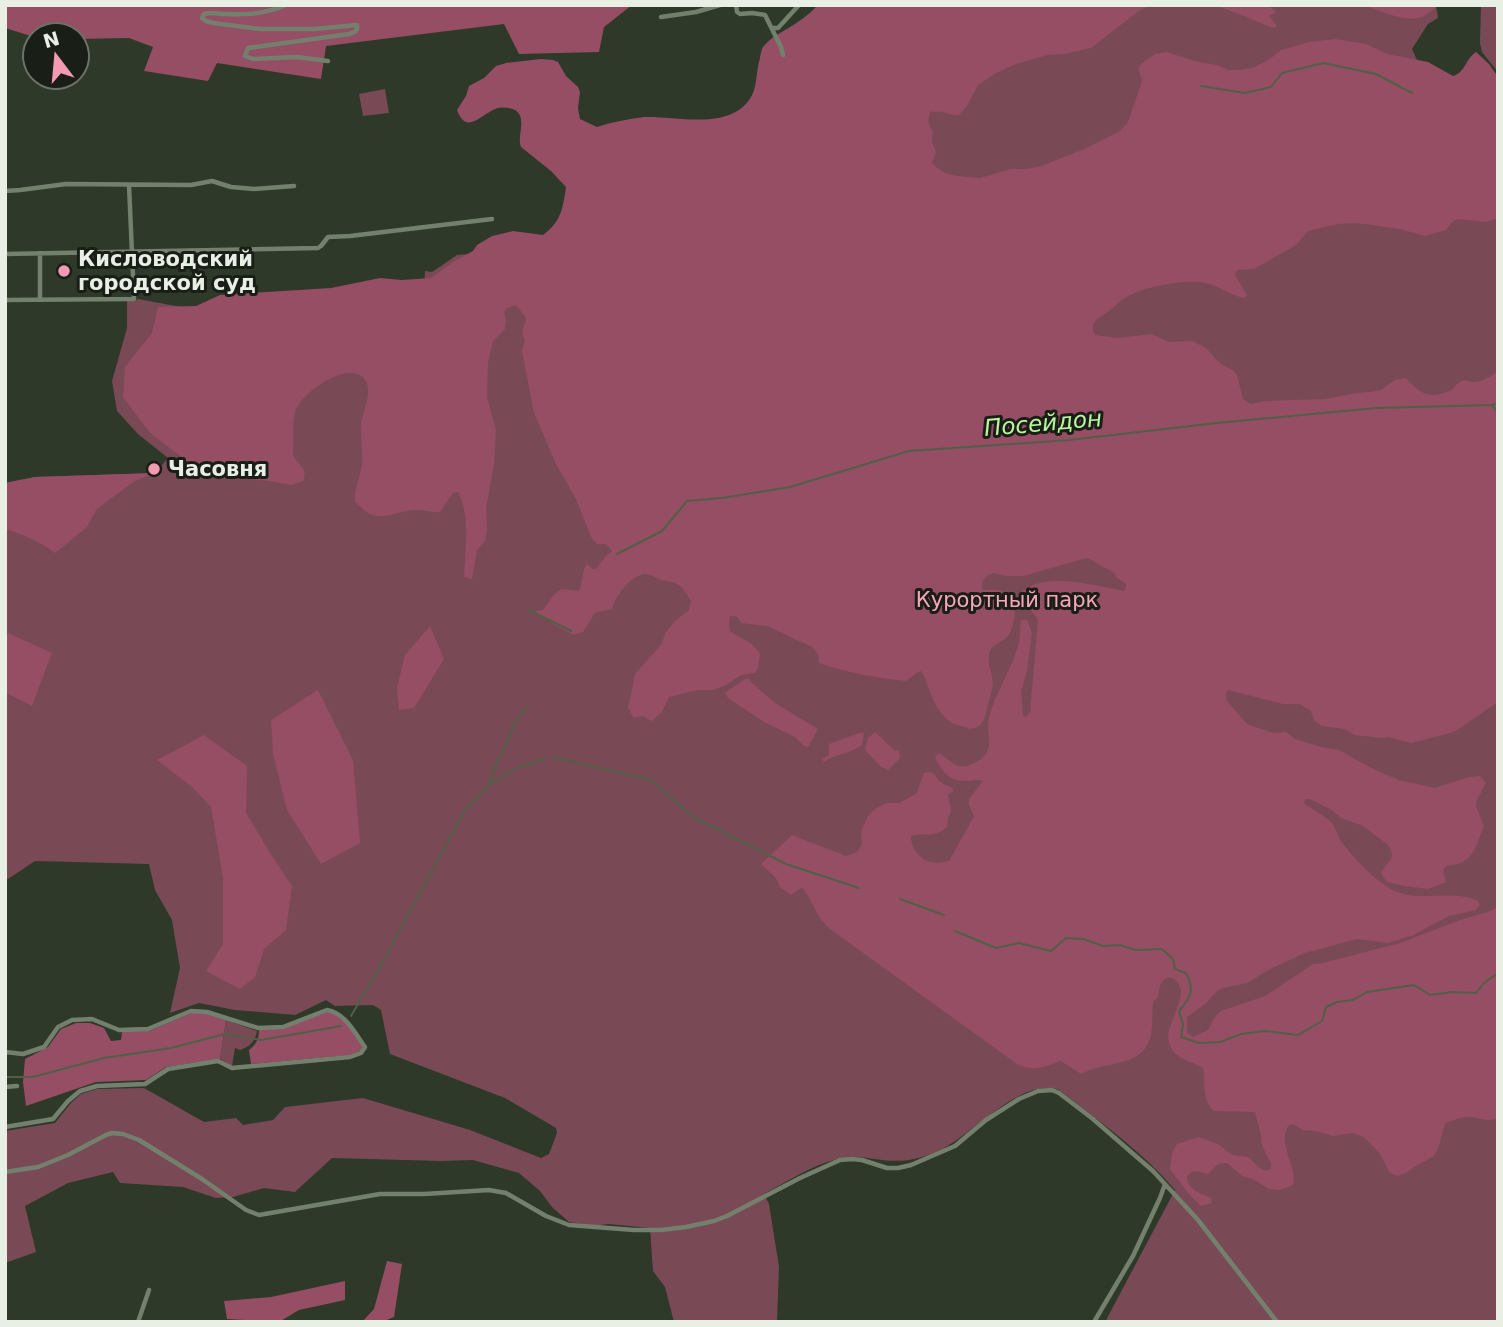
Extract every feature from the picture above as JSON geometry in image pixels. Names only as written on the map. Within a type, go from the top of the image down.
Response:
[{"type":"street","points":[[286,5],[250,15],[210,13],[204,14],[202,18],[206,22],[261,29],[314,29],[357,25],[358,29],[349,34],[248,48],[245,56],[253,59],[297,57],[328,61]]},
{"type":"street","points":[[661,16],[696,12],[720,5]]},
{"type":"street","points":[[736,5],[740,14],[765,15],[783,55]]},
{"type":"street","points":[[772,28],[778,28],[799,5]]},
{"type":"street","points":[[5,191],[66,184],[191,185],[212,181],[231,187],[254,189],[294,186]]},
{"type":"street","points":[[5,300],[134,299],[129,185]]},
{"type":"street","points":[[5,254],[318,248],[328,237],[492,219]]},
{"type":"street","points":[[40,253],[40,300]]},
{"type":"street","points":[[5,1052],[23,1054],[44,1047],[58,1027],[72,1020],[92,1019],[119,1030],[148,1029],[191,1011],[207,1012],[258,1028],[283,1027],[327,1010],[335,1011],[365,1047],[361,1053],[350,1056],[232,1068],[218,1061],[168,1069],[145,1084],[97,1086],[80,1091],[53,1119],[5,1127]]},
{"type":"street","points":[[5,1087],[17,1086]]},
{"type":"street","points":[[5,1172],[38,1167],[113,1133],[131,1136],[153,1147],[246,1210],[259,1215],[380,1194],[489,1190],[506,1193],[546,1216],[569,1225],[603,1229],[672,1229],[727,1216],[840,1160],[862,1160],[887,1168],[911,1165],[954,1146],[1018,1099],[1045,1089],[1059,1093],[1093,1119],[1165,1183],[1198,1220],[1277,1322]]},
{"type":"street","points":[[1094,1322],[1133,1256],[1165,1183]]},
{"type":"street","points":[[138,1322],[149,1290]]},
{"type":"green space","points":[[5,5],[632,5],[604,27],[599,52],[519,54],[504,24],[326,46],[321,79],[217,63],[208,81],[144,71],[153,47],[129,38],[91,39],[91,21],[21,21],[21,33],[5,28]]},
{"type":"green space","points":[[818,5],[1151,5],[1140,10],[1091,48],[1048,55],[996,73],[978,85],[959,115],[930,111],[928,122],[933,132],[932,142],[936,152],[932,163],[945,173],[957,176],[980,178],[1011,169],[1041,166],[1120,131],[1128,122],[1141,84],[1138,69],[1155,54],[1166,52],[1228,70],[1240,70],[1267,61],[1281,50],[1309,42],[1335,39],[1366,44],[1387,54],[1428,62],[1453,76],[1461,72],[1476,52],[1498,77],[1498,218],[1486,222],[1458,219],[1446,230],[1425,236],[1400,229],[1356,223],[1308,231],[1296,245],[1254,269],[1237,270],[1235,275],[1247,295],[1245,298],[1206,283],[1162,285],[1124,298],[1099,318],[1093,327],[1095,335],[1117,338],[1152,334],[1169,342],[1192,341],[1206,348],[1221,364],[1233,370],[1237,375],[1243,399],[1250,404],[1325,399],[1370,392],[1381,390],[1395,380],[1406,378],[1425,394],[1436,395],[1449,391],[1462,381],[1480,381],[1498,371],[1498,702],[1454,732],[1411,743],[1388,737],[1355,735],[1344,729],[1322,726],[1315,721],[1310,710],[1299,704],[1283,704],[1228,690],[1226,693],[1227,701],[1247,724],[1273,733],[1286,732],[1295,739],[1339,750],[1399,780],[1435,788],[1480,776],[1486,783],[1476,806],[1484,826],[1475,848],[1462,862],[1446,866],[1443,870],[1446,882],[1428,889],[1387,882],[1381,872],[1391,859],[1392,854],[1387,844],[1363,826],[1341,818],[1332,810],[1310,799],[1305,799],[1304,803],[1331,822],[1352,855],[1389,888],[1407,895],[1458,896],[1478,901],[1480,905],[1476,910],[1449,916],[1411,936],[1388,943],[1357,939],[1305,953],[1247,983],[1217,991],[1187,1017],[1187,1033],[1193,1037],[1208,1030],[1221,1011],[1265,996],[1313,964],[1400,943],[1498,907],[1498,1118],[1486,1120],[1465,1117],[1445,1123],[1434,1156],[1406,1173],[1397,1176],[1389,1172],[1380,1154],[1364,1137],[1352,1133],[1333,1136],[1303,1130],[1293,1124],[1288,1126],[1285,1141],[1293,1171],[1293,1185],[1280,1190],[1269,1189],[1242,1176],[1227,1163],[1221,1163],[1208,1174],[1194,1171],[1187,1176],[1192,1188],[1211,1198],[1212,1203],[1201,1206],[1170,1169],[1172,1153],[1177,1144],[1199,1137],[1218,1144],[1232,1155],[1248,1157],[1266,1171],[1271,1169],[1271,1163],[1262,1146],[1255,1112],[1214,1111],[1207,1102],[1203,1068],[1179,1056],[1171,1048],[1168,1033],[1181,994],[1176,981],[1168,978],[1161,983],[1158,998],[1153,1001],[1151,1035],[1148,1044],[1137,1056],[1081,1074],[1061,1061],[1039,1068],[1029,1068],[1017,1064],[830,929],[821,920],[804,889],[801,888],[791,895],[780,887],[776,878],[761,864],[792,835],[846,856],[857,852],[862,844],[861,832],[868,816],[876,808],[887,803],[899,803],[916,794],[924,773],[928,772],[933,773],[954,791],[948,794],[951,812],[947,827],[942,831],[911,836],[911,840],[914,849],[923,859],[936,863],[949,861],[974,816],[969,799],[983,781],[960,781],[950,777],[935,757],[939,753],[963,767],[974,764],[985,755],[989,745],[989,718],[1016,652],[1021,620],[1027,620],[1032,633],[1021,692],[1023,716],[1026,717],[1030,712],[1038,620],[1022,597],[1023,591],[1033,585],[1058,581],[1125,591],[1126,584],[1113,572],[1087,558],[1023,576],[994,573],[988,575],[982,582],[982,590],[1004,592],[1012,601],[1015,613],[1007,637],[990,651],[993,685],[984,720],[975,728],[954,724],[943,715],[933,700],[921,671],[906,681],[830,667],[819,663],[818,654],[812,647],[767,626],[741,623],[737,617],[732,616],[729,627],[731,632],[752,644],[760,654],[755,673],[741,675],[714,690],[698,690],[669,697],[662,712],[652,721],[642,716],[634,718],[628,708],[635,674],[661,645],[666,632],[675,621],[689,610],[691,601],[678,585],[645,574],[634,578],[624,587],[612,609],[595,613],[583,632],[574,635],[535,611],[543,610],[561,589],[579,591],[587,564],[596,569],[612,551],[606,544],[597,544],[591,537],[576,499],[556,464],[534,413],[522,351],[525,340],[522,332],[526,318],[516,305],[504,312],[505,329],[493,341],[488,363],[487,397],[496,430],[494,464],[486,508],[485,541],[477,550],[472,579],[464,577],[466,523],[458,492],[453,493],[440,512],[411,510],[380,516],[368,513],[355,502],[362,465],[361,427],[368,391],[365,380],[358,374],[348,373],[326,381],[299,405],[294,417],[293,455],[305,473],[303,481],[292,485],[231,477],[188,462],[150,433],[123,397],[125,367],[152,333],[158,307],[196,306],[220,295],[331,288],[380,278],[431,278],[492,236],[513,231],[543,235],[549,230],[560,214],[566,187],[521,147],[521,118],[518,113],[509,108],[499,108],[469,122],[464,121],[457,110],[469,86],[484,78],[496,66],[541,59],[558,62],[580,92],[580,119],[597,127],[644,117],[692,120],[717,118],[739,110],[750,98],[763,47]]},
{"type":"green space","name":"Курортный парк","points":[[1129,5],[1436,5],[1438,18],[1428,24],[1412,49],[1422,71],[1498,100],[1498,1322],[1105,1322],[1175,1190],[1149,1162],[1105,1125],[1059,1090],[1044,1088],[1029,1091],[1014,1099],[955,1141],[924,1156],[901,1161],[854,1157],[837,1159],[804,1172],[764,1194],[769,1204],[779,1267],[777,1322],[674,1322],[665,1287],[653,1271],[650,1228],[609,1224],[592,1226],[569,1222],[519,1173],[473,1160],[332,1158],[295,1192],[264,1188],[233,1197],[216,1198],[183,1187],[120,1183],[113,1172],[68,1183],[25,1206],[36,1252],[5,1263],[5,1131],[55,1123],[81,1094],[97,1089],[144,1088],[204,1122],[236,1118],[243,1125],[273,1120],[285,1107],[363,1098],[470,1130],[541,1158],[549,1154],[557,1133],[556,1128],[505,1098],[390,1054],[381,1010],[373,1005],[335,1006],[326,1000],[295,1015],[235,1010],[199,1003],[170,1013],[180,968],[172,920],[155,890],[149,864],[35,861],[5,881],[5,483],[35,477],[155,473],[168,458],[138,434],[117,411],[112,381],[127,328],[127,301],[138,299],[209,312],[424,287],[425,271],[432,272],[457,255],[653,238]]},
{"type":"green space","points":[[1216,5],[1268,5],[1275,11],[1269,16],[1277,26],[1273,28]]},
{"type":"green space","points":[[1363,5],[1438,5],[1424,16],[1410,18],[1394,16]]},
{"type":"green space","points":[[1481,5],[1498,5],[1498,72],[1482,52]]},
{"type":"green space","points":[[385,89],[389,113],[363,116],[359,94]]},
{"type":"green space","points":[[155,473],[135,481],[96,510],[87,527],[55,553],[31,539],[5,529],[5,483],[35,477]]},
{"type":"green space","points":[[430,626],[444,659],[414,708],[399,710],[397,688],[405,655]]},
{"type":"green space","points":[[8,633],[52,653],[32,706],[5,692],[5,635]]},
{"type":"green space","points":[[749,679],[775,703],[818,729],[808,747],[728,698],[725,693]]},
{"type":"green space","points":[[318,690],[353,760],[360,843],[321,864],[287,810],[273,754],[271,720]]},
{"type":"green space","points":[[875,732],[895,751],[899,750],[900,758],[888,770],[881,767],[865,750],[868,738]]},
{"type":"green space","points":[[864,733],[862,745],[824,762],[822,759],[829,755],[829,744]]},
{"type":"green space","points":[[204,735],[247,766],[246,813],[292,886],[286,930],[264,949],[255,977],[240,989],[206,971],[223,944],[223,877],[211,807],[192,787],[157,760]]},
{"type":"green space","points":[[327,1012],[338,1016],[348,1025],[363,1047],[360,1051],[350,1055],[251,1064],[249,1050],[257,1041],[259,1029],[284,1028]]},
{"type":"green space","points":[[192,1013],[207,1013],[226,1020],[220,1059],[166,1067],[146,1080],[96,1082],[26,1106],[23,1082],[25,1059],[48,1047],[61,1029],[76,1023],[90,1023],[104,1028],[111,1041],[121,1040],[122,1031],[149,1031]]},
{"type":"green space","points":[[226,1020],[257,1031],[250,1045],[240,1050],[235,1048],[232,1066],[220,1059]]},
{"type":"green space","points":[[387,1261],[402,1264],[394,1317],[382,1322],[362,1322],[374,1309]]},
{"type":"green space","points":[[345,1281],[345,1300],[299,1310],[279,1322],[227,1319],[224,1301],[271,1297]]},
{"type":"waterway","points":[[1201,86],[1245,93],[1271,87],[1282,73],[1323,63],[1376,74],[1412,93]]},
{"type":"waterway","name":"Посейдон","points":[[617,554],[662,531],[687,501],[790,487],[909,451],[1069,440],[1376,408],[1498,403]]},
{"type":"waterway","points":[[1493,406],[1498,414]]},
{"type":"waterway","points":[[529,610],[571,631]]},
{"type":"waterway","points":[[490,783],[514,724],[528,706]]},
{"type":"waterway","points":[[553,757],[651,780],[693,817],[786,864],[859,888]]},
{"type":"waterway","points":[[351,1016],[465,810],[490,784],[517,768],[545,759]]},
{"type":"waterway","points":[[900,899],[944,915]]},
{"type":"waterway","points":[[955,931],[996,948],[1019,943],[1051,951],[1066,938],[1083,939],[1103,946],[1120,945],[1136,950],[1162,949],[1173,959],[1175,969],[1186,973],[1190,984],[1189,997],[1179,1011],[1183,1024],[1181,1037],[1199,1043],[1220,1042],[1241,1034],[1265,1031],[1298,1035],[1322,1021],[1326,1007],[1353,1000],[1367,992],[1414,985],[1430,995],[1476,993],[1498,973]]},
{"type":"waterway","points":[[5,1077],[33,1077],[104,1058],[171,1048],[225,1034],[261,1040],[341,1026]]},
{"type":"place","name":"Кисловодский городской суд","points":[[64,271]]},
{"type":"place","name":"Часовня","points":[[154,469]]}]
